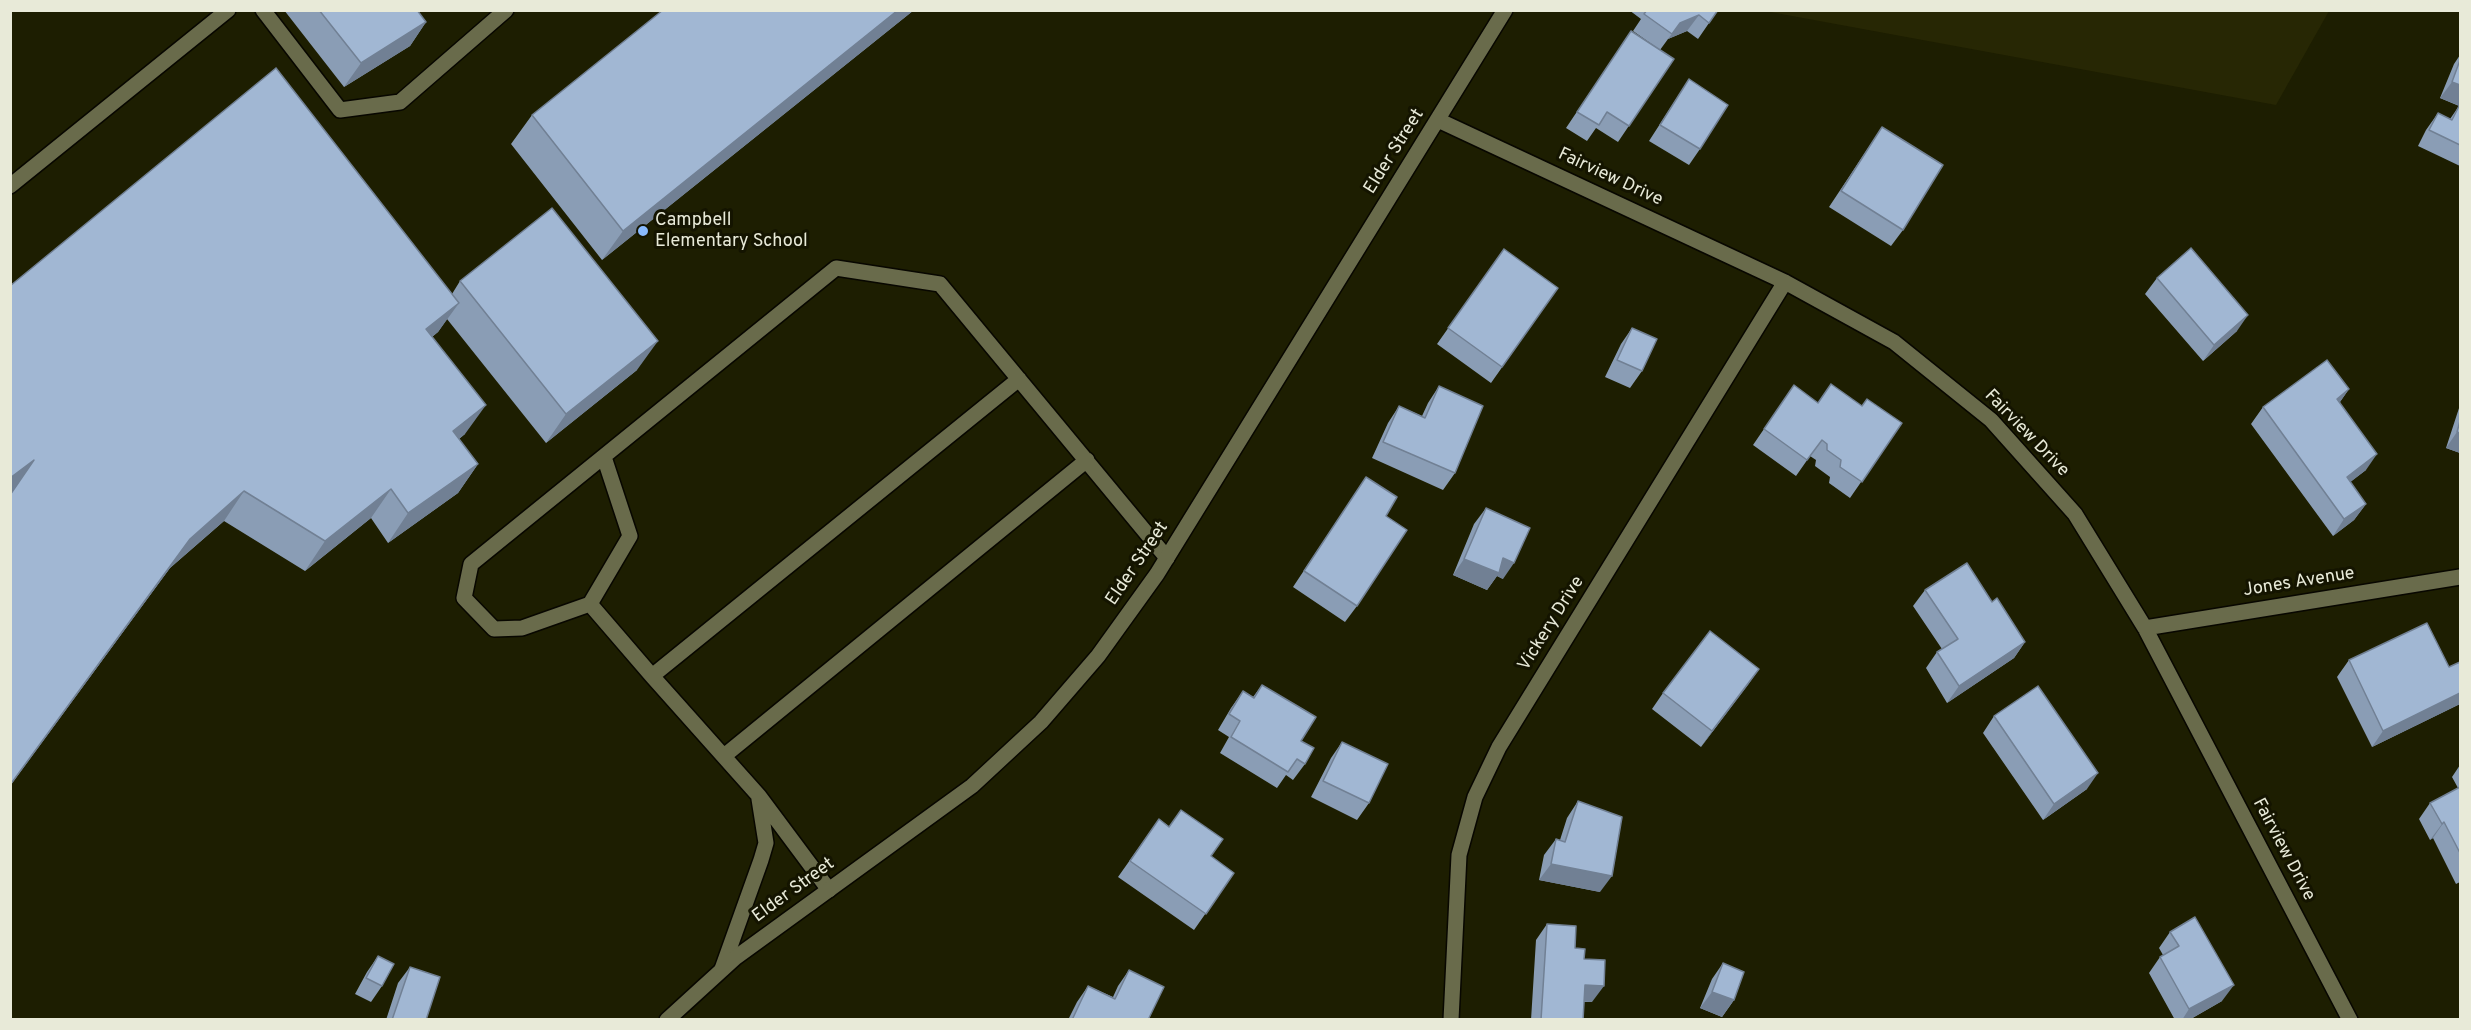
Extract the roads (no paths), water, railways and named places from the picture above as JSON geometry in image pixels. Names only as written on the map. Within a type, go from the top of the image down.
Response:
[{"type":"street","points":[[10,186],[228,10]]},
{"type":"street","points":[[263,10],[340,110],[400,102],[506,10]]},
{"type":"street","name":"Elder Street","points":[[667,1020],[722,969],[972,786],[1041,722],[1098,656],[1167,558],[1505,10]]},
{"type":"street","name":"Fairview Drive","points":[[1438,120],[1785,282],[1894,342],[1991,420],[2074,514],[2145,628],[2350,1020]]},
{"type":"street","points":[[604,457],[630,536],[590,604],[522,628],[494,629],[464,598],[471,564],[836,268],[940,284],[1167,558]]},
{"type":"street","name":"Vickery Drive","points":[[1451,1020],[1459,855],[1475,797],[1499,747],[1785,282]]},
{"type":"street","points":[[652,676],[1019,379]]},
{"type":"street","points":[[724,756],[1087,460]]},
{"type":"street","name":"Jones Avenue","points":[[2145,628],[2460,577]]},
{"type":"street","points":[[590,604],[759,796],[829,890]]},
{"type":"street","points":[[722,969],[762,860],[766,843],[759,796]]},
{"type":"place","name":"Campbell Elementary School","points":[[643,231]]}]
